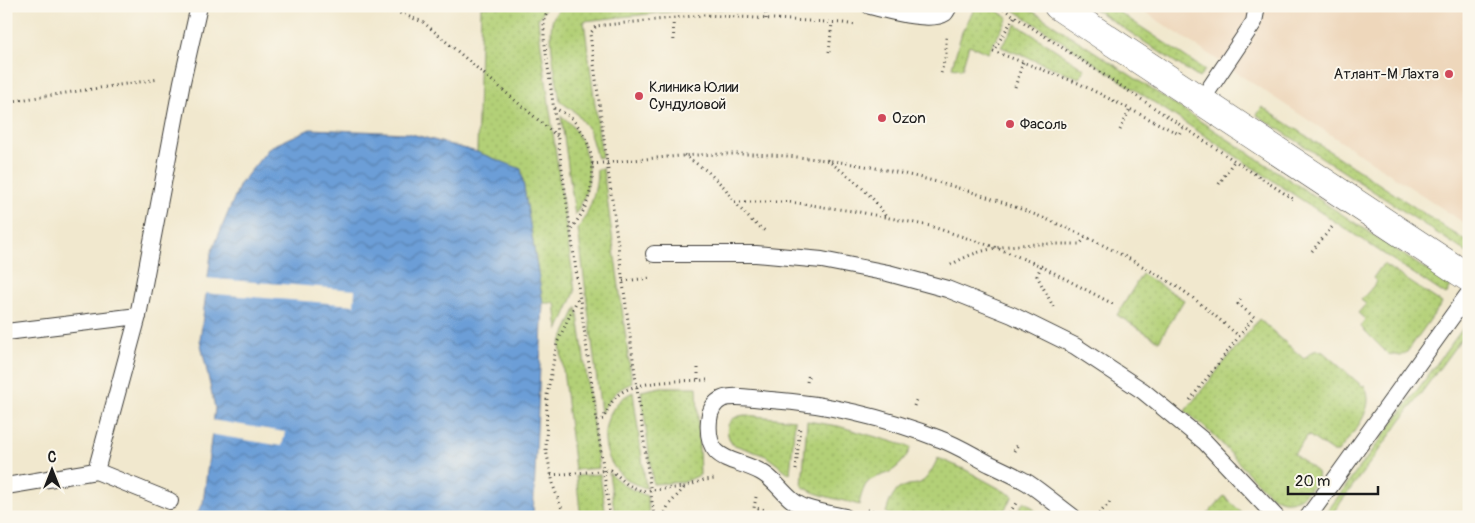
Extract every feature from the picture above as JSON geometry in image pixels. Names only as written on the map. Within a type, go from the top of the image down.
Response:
[{"type":"street","points":[[1058,6],[1469,278]]},
{"type":"lane","points":[[96,471],[138,316],[183,76],[199,6]]},
{"type":"lane","points":[[870,6],[925,17],[946,13],[950,6]]},
{"type":"lane","points":[[1201,101],[1254,22],[1257,6]]},
{"type":"lane","points":[[654,254],[756,254],[822,260],[888,273],[947,289],[1012,315],[1075,346],[1143,391],[1205,442],[1276,517]]},
{"type":"lane","points":[[1308,517],[1469,293]]},
{"type":"lane","points":[[6,332],[138,316]]},
{"type":"lane","points":[[845,517],[798,504],[776,482],[760,472],[717,453],[710,442],[708,431],[712,407],[722,399],[736,398],[803,403],[866,415],[942,439],[1028,483],[1073,517]]},
{"type":"lane","points":[[6,486],[96,471],[170,502]]},
{"type":"path","points":[[381,6],[423,22],[558,136]]},
{"type":"path","points":[[551,6],[544,19],[544,38],[610,517]]},
{"type":"path","points":[[766,6],[766,19]]},
{"type":"path","points":[[999,6],[1300,204]]},
{"type":"path","points":[[654,517],[590,34],[596,26],[704,15],[862,26]]},
{"type":"path","points":[[1014,17],[993,50],[1078,84],[1179,134],[1183,127]]},
{"type":"path","points":[[673,19],[674,44]]},
{"type":"path","points":[[829,52],[832,23]]},
{"type":"path","points":[[938,37],[946,36],[951,32]]},
{"type":"path","points":[[941,72],[946,54],[946,36]]},
{"type":"path","points":[[1014,87],[1022,62]]},
{"type":"path","points":[[6,102],[183,76]]},
{"type":"path","points":[[554,108],[570,116],[584,134],[592,158],[593,182],[585,208],[571,230]]},
{"type":"path","points":[[1120,130],[1130,110]]},
{"type":"path","points":[[592,164],[684,155],[827,159],[894,171],[967,189],[1045,218],[1086,237],[1173,284],[1240,336]]},
{"type":"path","points":[[827,159],[857,182],[877,202],[886,217]]},
{"type":"path","points":[[1219,184],[1234,161]]},
{"type":"path","points":[[734,202],[790,202],[930,226],[996,248],[1041,266],[1113,304]]},
{"type":"path","points":[[1312,251],[1333,226],[1341,231]]},
{"type":"path","points":[[947,267],[962,258],[996,248],[1035,244],[1080,244],[1086,237]]},
{"type":"path","points":[[1041,266],[1037,276],[1058,316]]},
{"type":"path","points":[[623,281],[659,278]]},
{"type":"path","points":[[565,517],[554,488],[546,450],[547,395],[557,343],[579,294]]},
{"type":"path","points":[[1185,406],[1254,317],[1238,304],[1242,297]]},
{"type":"path","points":[[698,368],[698,380]]},
{"type":"path","points":[[796,473],[801,418]]},
{"type":"path","points":[[551,475],[611,470],[628,485],[642,492],[684,488],[704,480],[719,479]]},
{"type":"path","points":[[663,517],[668,506],[684,488]]},
{"type":"path","points":[[1007,517],[1020,496]]},
{"type":"path","points":[[750,500],[756,502]]},
{"type":"path","points":[[1099,514],[1110,502]]},
{"type":"path","points":[[862,508],[890,517]]},
{"type":"shaded area","points":[[1136,6],[1469,6],[1469,226],[1225,65]]},
{"type":"green space","points":[[481,6],[547,6],[538,19],[575,292],[558,331],[555,303],[543,303],[521,169],[477,152]]},
{"type":"green space","points":[[563,6],[762,6],[762,11],[704,8],[584,21],[602,157],[597,158],[589,130],[575,112],[560,101],[552,50],[551,30],[553,18]]},
{"type":"green space","points":[[976,6],[990,6],[1008,18],[988,53],[969,45],[962,69],[952,67],[962,32]]},
{"type":"green space","points":[[1008,6],[1025,6],[1451,286],[1446,295]]},
{"type":"green space","points":[[1090,6],[1110,6],[1205,70],[1199,78]]},
{"type":"green space","points":[[1016,24],[1085,69],[1079,78],[1001,47]]},
{"type":"green space","points":[[1262,107],[1469,243],[1469,254],[1257,115]]},
{"type":"green space","points":[[561,116],[568,121],[579,136],[588,165],[587,187],[575,215]]},
{"type":"green space","points":[[603,168],[632,383],[614,395],[601,413],[578,229],[592,200],[596,185],[597,169]]},
{"type":"green space","points":[[1383,264],[1442,303],[1407,352],[1401,356],[1388,354],[1361,327],[1365,319],[1358,313],[1366,304],[1361,300],[1377,282],[1373,278]]},
{"type":"green space","points":[[1142,274],[1184,300],[1159,341],[1117,315]]},
{"type":"green space","points":[[577,307],[599,468],[575,470],[560,344]]},
{"type":"green space","points":[[1259,319],[1304,359],[1315,351],[1323,352],[1362,386],[1364,385],[1367,394],[1368,403],[1362,420],[1338,452],[1333,452],[1308,435],[1294,454],[1317,472],[1317,478],[1314,485],[1305,494],[1298,499],[1290,501],[1277,499],[1264,489],[1218,440],[1185,411]]},
{"type":"green space","points":[[1469,320],[1469,328],[1330,517],[1323,517]]},
{"type":"green space","points":[[661,387],[697,387],[700,475],[684,482],[653,484],[641,391]]},
{"type":"green space","points":[[633,392],[646,488],[631,482],[619,473],[607,452],[605,441],[608,417],[622,399]]},
{"type":"green space","points":[[745,415],[795,420],[790,474],[766,456],[732,444],[729,439],[728,425],[734,418]]},
{"type":"green space","points":[[807,421],[838,426],[911,447],[905,458],[896,468],[867,483],[859,505],[822,495],[802,486]]},
{"type":"green space","points":[[938,458],[964,469],[1013,496],[1000,517],[895,517],[886,513],[891,499],[896,492],[899,489],[923,481],[931,472]]},
{"type":"green space","points":[[609,473],[625,486],[647,496],[650,517],[615,517]]},
{"type":"green space","points":[[600,474],[606,517],[581,517],[576,476]]},
{"type":"green space","points":[[1224,496],[1246,517],[1205,517]]},
{"type":"green space","points":[[1024,501],[1032,507],[1040,517],[1014,517]]},
{"type":"water","points":[[310,129],[408,133],[477,152],[521,169],[543,303],[533,517],[195,517],[203,503],[215,408],[200,340],[211,253],[240,184],[270,147]]},
{"type":"pier","points":[[205,278],[355,290],[354,305],[203,293]]},
{"type":"pier","points":[[211,420],[285,432],[282,446],[209,434]]},
{"type":"place","name":"Атлант-М Лахта","points":[[1449,74]]},
{"type":"place","name":"Клиника Юлии Сундуловой","points":[[639,96]]},
{"type":"place","name":"Ozon","points":[[882,118]]},
{"type":"place","name":"Фасоль","points":[[1010,124]]}]
